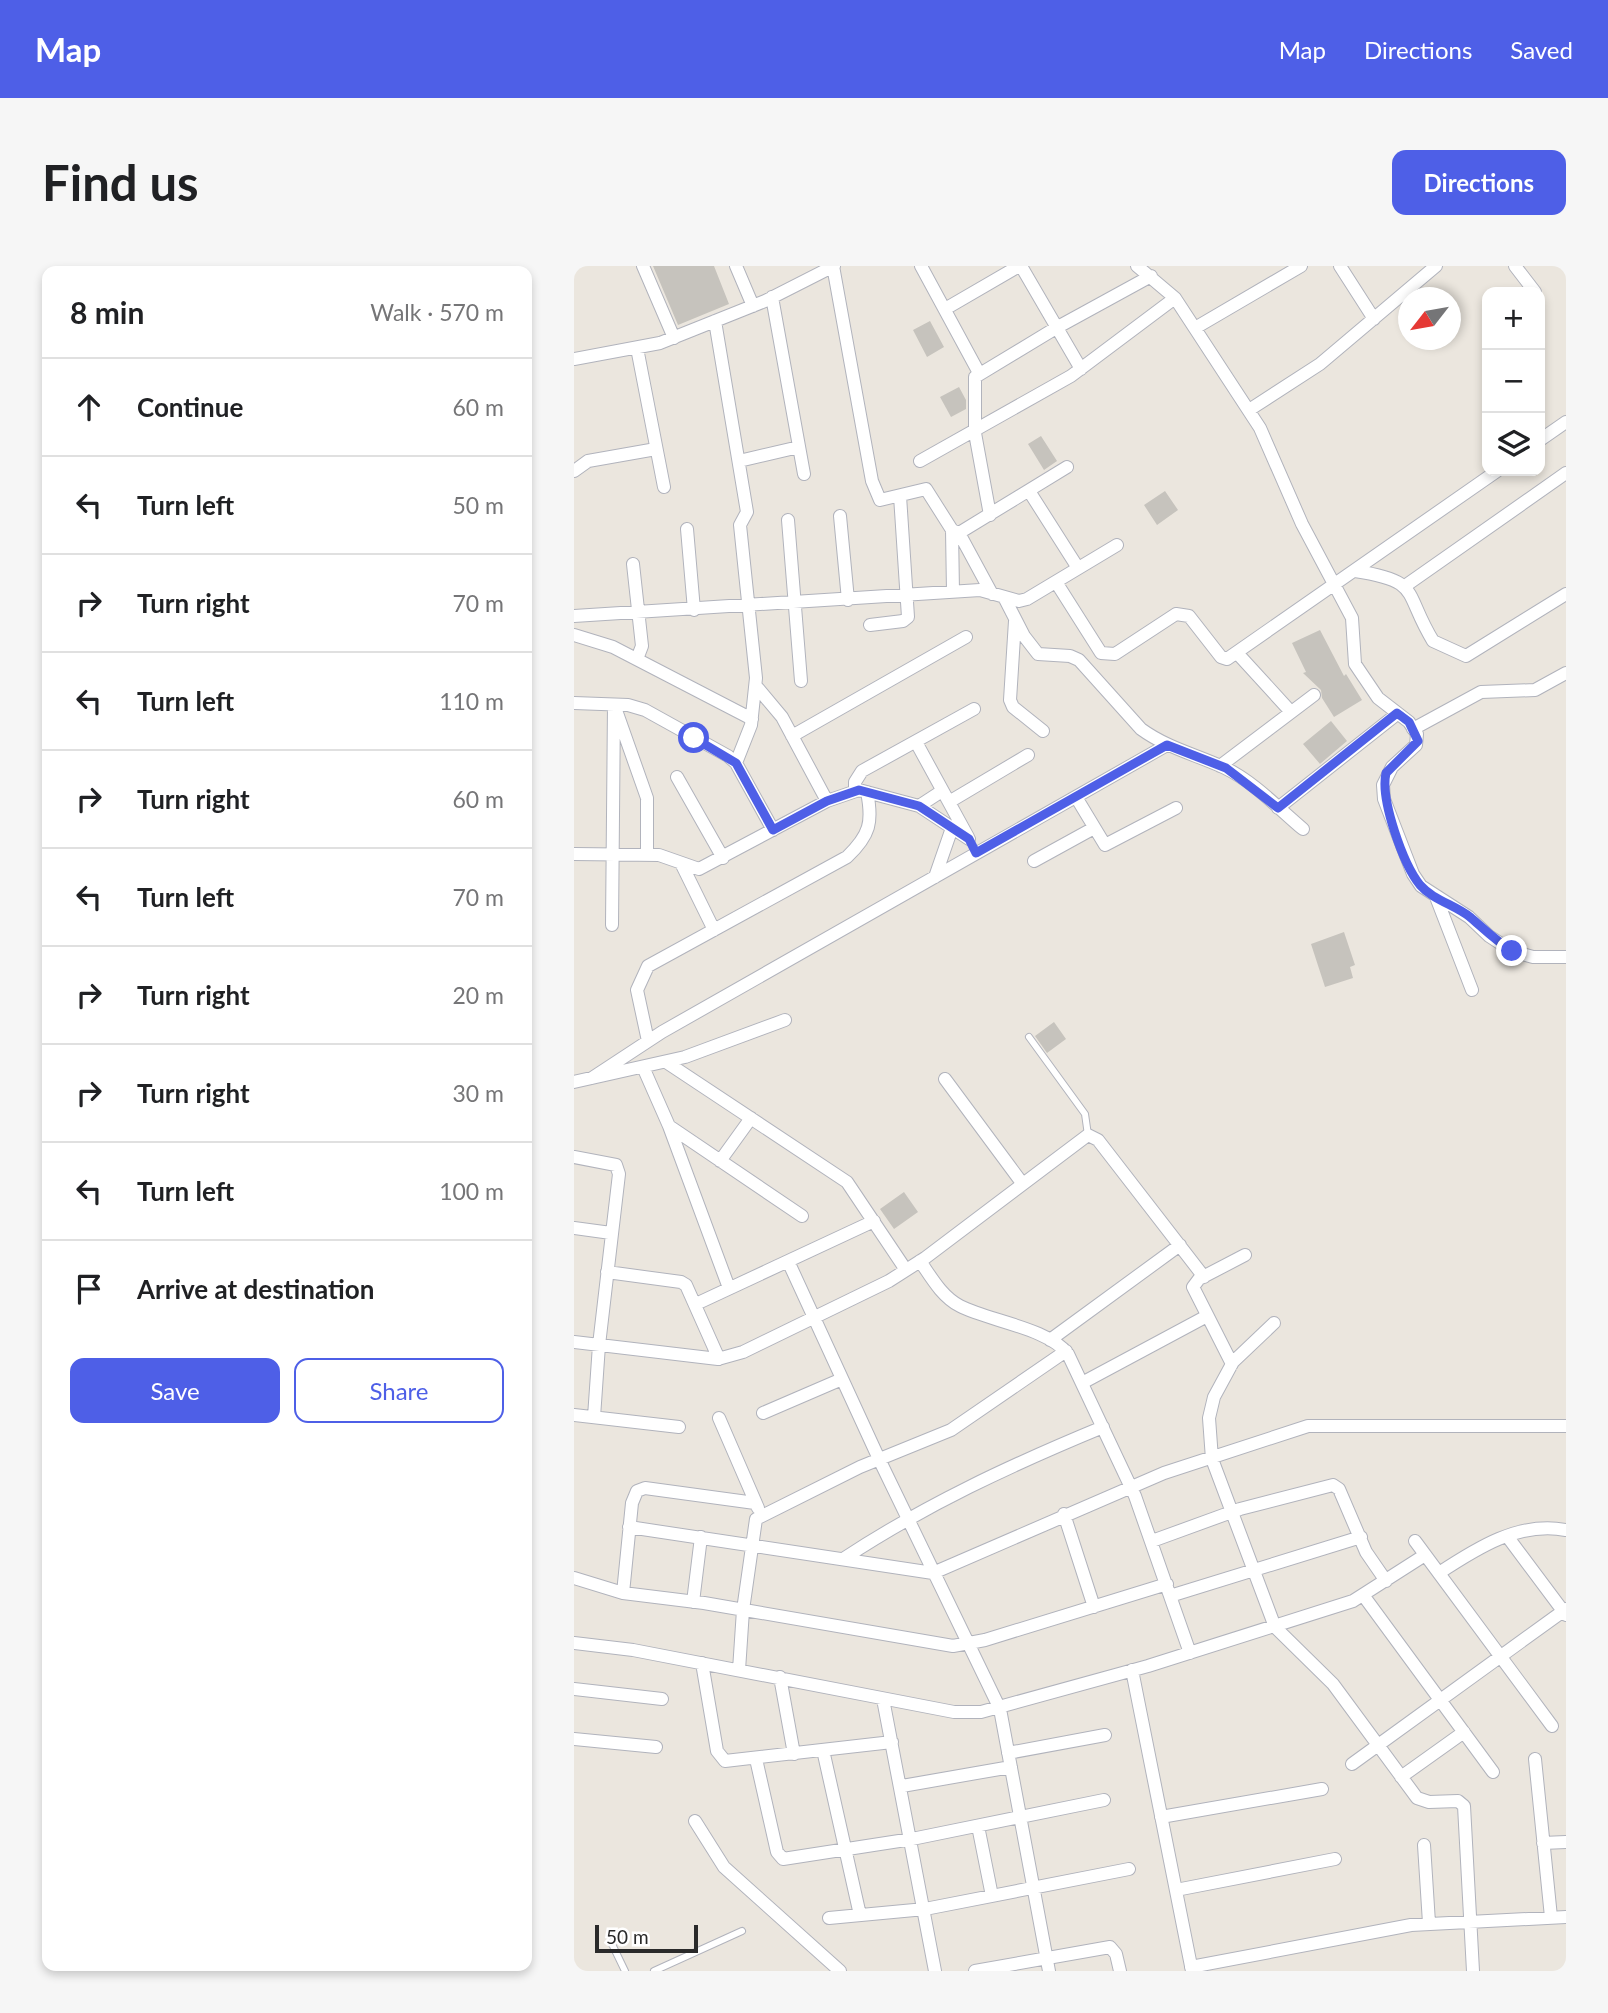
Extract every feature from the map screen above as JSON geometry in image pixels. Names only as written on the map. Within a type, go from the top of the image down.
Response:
[{"type":"street","points":[[643,266],[674,338]]},
{"type":"street","points":[[736,266],[753,306]]},
{"type":"street","points":[[574,359],[637,348],[674,338],[753,306],[833,266],[872,481],[880,500],[926,489],[1038,654],[1073,657],[1094,647]]},
{"type":"street","points":[[921,266],[979,373]]},
{"type":"street","points":[[945,309],[1020,266],[1081,369]]},
{"type":"street","points":[[1137,266],[1175,298],[1249,410],[1270,446],[1302,524],[1352,618],[1355,664],[1378,698],[1413,729],[1418,741],[1386,773],[1384,799],[1413,874],[1421,886],[1469,917],[1489,936],[1512,951],[1534,957],[1566,957]]},
{"type":"street","points":[[1195,328],[1301,266]]},
{"type":"street","points":[[1340,266],[1374,320]]},
{"type":"street","points":[[1249,410],[1320,363],[1436,266]]},
{"type":"street","points":[[1516,266],[1531,287]]},
{"type":"street","points":[[990,515],[975,433],[973,382],[979,373],[1056,327],[1151,276]]},
{"type":"street","points":[[772,297],[804,474]]},
{"type":"street","points":[[920,461],[975,433],[1081,369],[1175,298]]},
{"type":"street","points":[[715,321],[747,512],[740,525],[756,686],[752,719],[736,763]]},
{"type":"street","points":[[637,348],[664,487]]},
{"type":"street","points":[[1545,437],[1566,422]]},
{"type":"street","points":[[738,461],[799,447]]},
{"type":"street","points":[[574,471],[589,461],[656,449]]},
{"type":"street","points":[[955,532],[990,515],[1067,467]]},
{"type":"street","points":[[1056,582],[1094,647],[1101,653],[1115,654],[1176,614],[1183,613],[1189,616],[1221,657],[1227,659],[1238,654],[1490,476]]},
{"type":"street","points":[[1405,586],[1565,476]]},
{"type":"street","points":[[1028,491],[1078,568]]},
{"type":"street","points":[[870,625],[906,620],[907,596],[900,496]]},
{"type":"street","points":[[840,516],[848,600]]},
{"type":"street","points":[[788,520],[801,681]]},
{"type":"street","points":[[687,529],[694,610]]},
{"type":"street","points":[[953,592],[955,532]]},
{"type":"street","points":[[574,617],[980,590],[1019,601],[1027,599],[1117,545]]},
{"type":"street","points":[[634,565],[642,646],[637,659]]},
{"type":"street","points":[[1355,571],[1388,576],[1405,586],[1433,641],[1466,656],[1566,594]]},
{"type":"street","points":[[1015,618],[1010,700],[1013,707],[1043,731]]},
{"type":"street","points":[[574,635],[613,647],[752,719]]},
{"type":"street","points":[[792,736],[967,636]]},
{"type":"street","points":[[1238,654],[1291,712]]},
{"type":"street","points":[[1073,657],[1095,677],[1141,729],[1167,745],[1220,766],[1246,780],[1303,829]]},
{"type":"street","points":[[1413,729],[1481,692],[1535,690],[1566,673]]},
{"type":"street","points":[[756,686],[775,706],[827,801]]},
{"type":"street","points":[[1220,766],[1314,695]]},
{"type":"street","points":[[574,703],[645,710],[736,763],[773,830]]},
{"type":"street","points":[[612,925],[614,705]]},
{"type":"street","points":[[614,705],[647,798],[648,855]]},
{"type":"street","points":[[648,1041],[637,990],[648,966],[847,857],[856,848],[871,822],[857,777],[863,771],[974,709]]},
{"type":"street","points":[[1278,808],[1397,713]]},
{"type":"street","points":[[916,742],[976,853]]},
{"type":"street","points":[[592,1078],[648,1041],[1167,745]]},
{"type":"street","points":[[919,806],[946,797],[1028,755]]},
{"type":"street","points":[[677,777],[723,858]]},
{"type":"street","points":[[574,854],[668,856],[699,869],[827,801],[861,791],[919,806],[969,839]]},
{"type":"street","points":[[1076,797],[1102,842],[1111,845],[1176,808]]},
{"type":"street","points":[[936,877],[952,828]]},
{"type":"street","points":[[1034,861],[1094,828]]},
{"type":"street","points":[[681,863],[714,930]]},
{"type":"street","points":[[1436,897],[1472,990]]},
{"type":"street","points":[[574,1082],[666,1062],[785,1020]]},
{"type":"street","points":[[666,1062],[847,1182],[906,1270]]},
{"type":"street","points":[[643,1067],[669,1126],[729,1288]]},
{"type":"street","points":[[945,1079],[1022,1183]]},
{"type":"street","points":[[720,1161],[751,1118]]},
{"type":"street","points":[[669,1126],[802,1216]]},
{"type":"street","points":[[574,1342],[719,1359],[743,1352],[906,1270],[1088,1135],[1098,1140],[1204,1277]]},
{"type":"street","points":[[574,1157],[607,1162],[618,1169],[594,1417]]},
{"type":"street","points":[[696,1304],[874,1220]]},
{"type":"street","points":[[574,1228],[611,1233]]},
{"type":"street","points":[[1050,1340],[1180,1245]]},
{"type":"street","points":[[1232,1364],[1193,1287],[1204,1277],[1245,1255]]},
{"type":"street","points":[[788,1261],[879,1459],[1000,1709],[1049,1971]]},
{"type":"street","points":[[920,1261],[941,1290],[958,1305],[1050,1340],[1066,1351],[1131,1487],[1190,1653]]},
{"type":"street","points":[[607,1272],[681,1282],[691,1291],[719,1359]]},
{"type":"street","points":[[1082,1383],[1207,1316]]},
{"type":"street","points":[[1274,1323],[1232,1364],[1210,1407],[1212,1458],[1275,1627],[1333,1684],[1421,1801],[1458,1801],[1464,1806],[1473,1971]]},
{"type":"street","points":[[623,1593],[634,1496],[645,1488],[758,1509],[951,1430],[1066,1351]]},
{"type":"street","points":[[762,1413],[842,1379]]},
{"type":"street","points":[[574,1415],[679,1427]]},
{"type":"street","points":[[719,1419],[758,1509],[743,1610],[739,1670]]},
{"type":"street","points":[[629,1527],[933,1573],[1131,1487],[1319,1423],[1566,1426]]},
{"type":"street","points":[[843,1559],[907,1517],[997,1471],[1103,1427]]},
{"type":"street","points":[[1152,1541],[1232,1512],[1334,1485],[1339,1489],[1361,1537],[1386,1581]]},
{"type":"street","points":[[1064,1514],[1094,1606]]},
{"type":"street","points":[[1439,1573],[1482,1546],[1507,1536],[1540,1527],[1566,1530]]},
{"type":"street","points":[[1352,1764],[1500,1655],[1565,1611],[1507,1536]]},
{"type":"street","points":[[693,1602],[701,1537]]},
{"type":"street","points":[[574,1578],[623,1593],[743,1610],[936,1644],[969,1644],[1094,1606],[1253,1569],[1361,1537]]},
{"type":"street","points":[[1415,1541],[1552,1726]]},
{"type":"street","points":[[574,1643],[780,1677],[954,1712],[1000,1709],[1275,1627],[1363,1595],[1425,1555]]},
{"type":"street","points":[[1363,1595],[1493,1772]]},
{"type":"street","points":[[702,1663],[720,1758],[732,1762],[892,1742]]},
{"type":"street","points":[[1132,1670],[1192,1969],[1324,1939],[1429,1923],[1566,1917]]},
{"type":"street","points":[[780,1677],[794,1754]]},
{"type":"street","points":[[574,1689],[662,1699]]},
{"type":"street","points":[[883,1699],[902,1786],[935,1971]]},
{"type":"street","points":[[1401,1777],[1464,1732]]},
{"type":"street","points":[[1008,1753],[1105,1735]]},
{"type":"street","points":[[574,1740],[656,1747]]},
{"type":"street","points":[[823,1750],[860,1915]]},
{"type":"street","points":[[757,1759],[779,1856],[789,1859],[912,1839],[1104,1800]]},
{"type":"street","points":[[1535,1759],[1551,1917]]},
{"type":"street","points":[[902,1786],[1011,1767]]},
{"type":"street","points":[[1161,1817],[1322,1789]]},
{"type":"street","points":[[695,1821],[724,1867],[840,1971]]},
{"type":"street","points":[[978,1826],[992,1896]]},
{"type":"street","points":[[1544,1843],[1566,1842]]},
{"type":"street","points":[[1424,1845],[1429,1923]]},
{"type":"street","points":[[1176,1890],[1335,1859]]},
{"type":"street","points":[[829,1918],[925,1909],[1129,1869]]},
{"type":"street","points":[[975,1971],[1110,1947],[1116,1954],[1120,1971]]},
{"type":"lane","points":[[1029,1037],[1085,1114],[1088,1135]]},
{"type":"lane","points":[[654,1971],[743,1931]]},
{"type":"lane","points":[[611,1942],[625,1971]]},
{"type":"building","points":[[653,266],[714,266],[729,304],[678,325]]},
{"type":"building","points":[[930,321],[944,347],[927,357],[913,330]]},
{"type":"building","points":[[959,387],[966,400],[966,409],[951,417],[940,397]]},
{"type":"building","points":[[1041,436],[1057,461],[1044,470],[1028,444]]},
{"type":"building","points":[[1165,491],[1178,510],[1157,525],[1144,505]]},
{"type":"building","points":[[1320,630],[1344,676],[1346,674],[1362,700],[1334,717],[1322,698],[1321,690],[1303,673],[1306,672],[1292,643]]},
{"type":"building","points":[[1331,721],[1347,741],[1320,764],[1303,744]]},
{"type":"building","points":[[1344,932],[1355,965],[1350,967],[1353,978],[1325,987],[1311,944]]},
{"type":"building","points":[[1054,1022],[1066,1039],[1047,1053],[1035,1036]]},
{"type":"building","points":[[904,1192],[918,1212],[894,1229],[880,1209]]},
{"type":"route","points":[[694,738],[736,763],[773,830],[842,794],[859,790],[919,806],[969,839],[976,853],[1167,745],[1226,768],[1246,780],[1278,808],[1397,713],[1409,722],[1418,741],[1386,773],[1384,799],[1413,874],[1431,894],[1469,917],[1489,936],[1512,951]]}]
